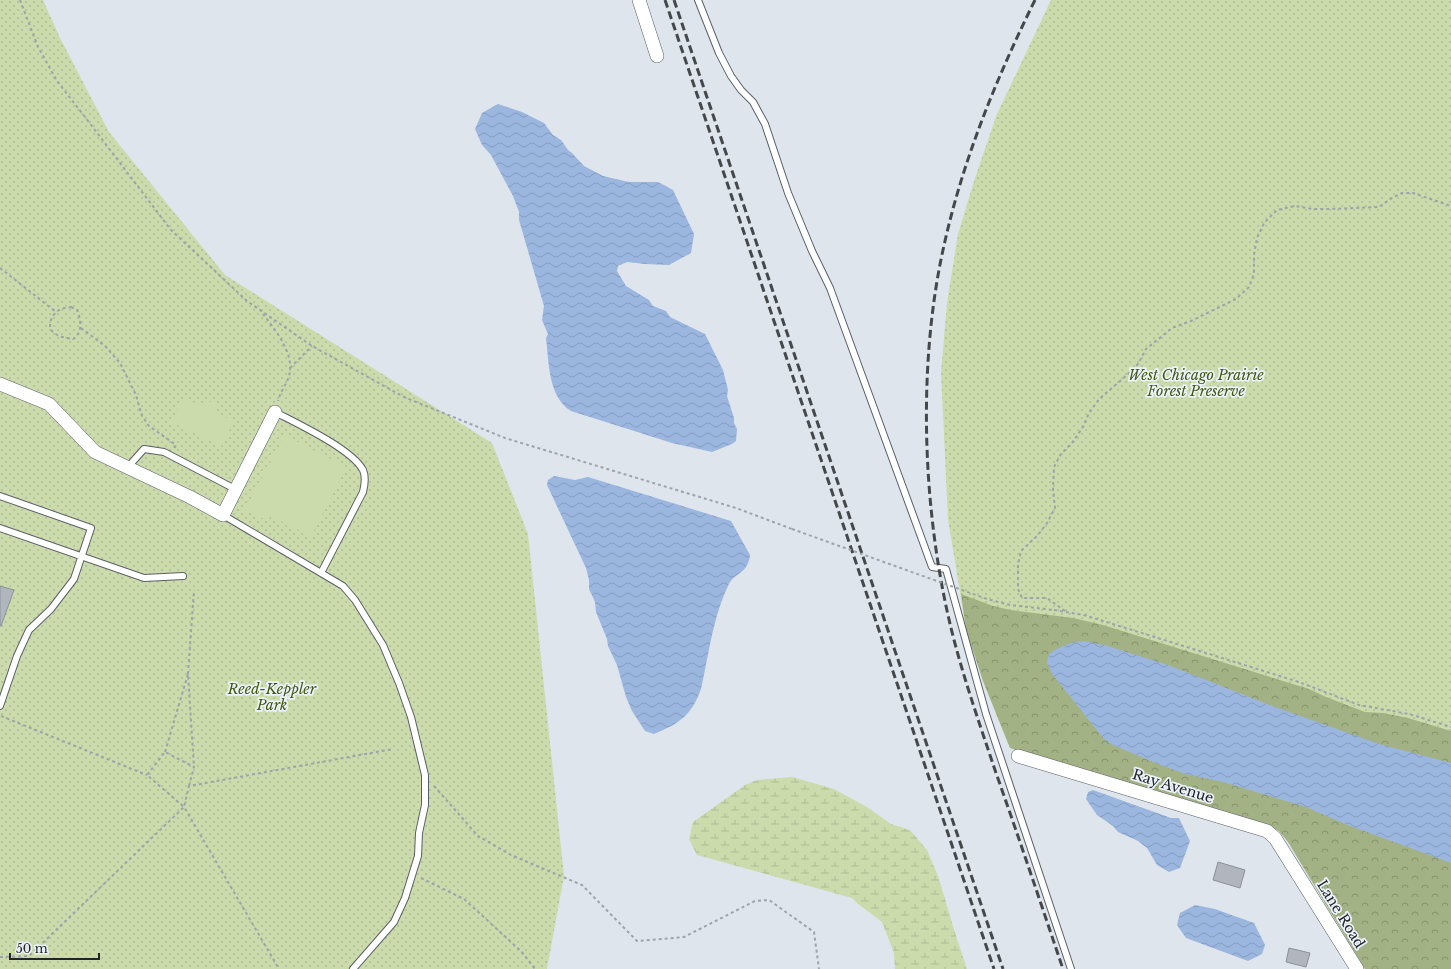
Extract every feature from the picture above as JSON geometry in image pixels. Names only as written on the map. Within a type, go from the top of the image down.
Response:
[{"type":"street","points":[[639,0],[657,56]]},
{"type":"street","points":[[0,384],[49,404],[95,452],[190,496],[223,515],[274,412]]},
{"type":"street","name":"Ray Avenue","points":[[1018,756],[1267,831],[1275,838],[1298,875]]},
{"type":"street","name":"Lane Road","points":[[1298,875],[1357,969]]},
{"type":"lane","points":[[698,0],[719,53],[731,76],[741,90],[753,102],[765,124],[788,192],[812,251],[830,288],[932,567],[946,569],[986,714],[1071,969]]},
{"type":"lane","points":[[274,412],[344,451],[356,461],[362,470],[365,481],[364,492],[321,573]]},
{"type":"lane","points":[[128,468],[144,449],[164,452],[235,489]]},
{"type":"lane","points":[[0,496],[91,528],[74,579],[51,609],[29,630],[17,656],[0,706]]},
{"type":"lane","points":[[223,515],[343,586],[355,600],[383,644],[399,683],[410,717],[425,775],[425,806],[419,833],[418,856],[405,898],[394,922],[353,969]]},
{"type":"lane","points":[[0,528],[144,578],[183,576]]},
{"type":"path","points":[[20,0],[38,47],[57,81],[171,230],[247,301],[261,312],[312,346],[404,397],[505,438],[736,508],[987,599],[1010,606],[1065,611],[1084,615],[1299,682],[1359,705],[1403,713],[1451,727]]},
{"type":"path","points":[[1065,611],[1047,598],[1022,598],[1018,589],[1018,565],[1021,551],[1038,535],[1047,523],[1055,508],[1053,490],[1054,467],[1061,454],[1072,443],[1083,427],[1089,413],[1099,399],[1138,364],[1146,349],[1172,328],[1236,299],[1248,287],[1254,274],[1254,255],[1257,238],[1264,223],[1277,210],[1295,206],[1313,209],[1379,207],[1392,198],[1402,194],[1413,193],[1451,206]]},
{"type":"path","points":[[0,268],[56,312]]},
{"type":"path","points":[[71,307],[77,310],[81,328],[80,333],[73,339],[53,332],[51,329],[50,324],[56,312],[61,309],[71,307]]},
{"type":"path","points":[[261,312],[275,329],[289,357],[290,368],[288,378],[279,396],[274,412]]},
{"type":"path","points":[[81,328],[104,346],[120,363],[136,395],[142,416],[149,426],[176,445]]},
{"type":"path","points":[[290,368],[312,346]]},
{"type":"path","points":[[0,957],[29,956],[184,807],[194,767],[188,674],[194,590]]},
{"type":"path","points":[[147,775],[165,752],[188,674]]},
{"type":"path","points":[[1,716],[147,775],[184,807],[279,969]]},
{"type":"path","points":[[189,786],[394,749]]},
{"type":"path","points":[[165,752],[194,767]]},
{"type":"path","points":[[425,775],[478,836],[511,855],[582,885],[637,941],[684,936],[756,901],[768,900],[814,932],[820,969]]},
{"type":"path","points":[[412,874],[464,899],[522,952],[535,969]]},
{"type":"green space","name":"Reed-Keppler Park","points":[[0,0],[43,0],[60,38],[109,132],[225,275],[492,443],[528,534],[564,876],[547,969],[0,969]]},
{"type":"green space","name":"West Chicago Prairie Forest Preserve","points":[[1051,0],[1451,0],[1451,969],[1365,969],[1288,842],[1279,831],[1265,824],[1010,748],[983,681],[966,629],[948,519],[941,373],[947,303],[958,234],[997,114]]},
{"type":"green space","points":[[184,398],[205,407],[208,401],[217,404],[214,411],[234,422],[221,446],[171,422]]},
{"type":"green space","points":[[285,435],[346,467],[311,536],[271,516],[268,521],[245,510]]},
{"type":"green space","points":[[961,594],[993,606],[1011,610],[1073,618],[1103,625],[1309,689],[1365,712],[1383,713],[1408,718],[1451,731],[1451,969],[1365,969],[1288,842],[1279,831],[1265,824],[1010,748],[983,681],[966,629]]},
{"type":"green space","points":[[792,777],[834,789],[867,807],[891,824],[910,830],[927,850],[938,876],[967,969],[895,969],[894,953],[882,922],[852,898],[697,855],[689,839],[693,822],[745,785],[757,780]]},
{"type":"water","points":[[498,104],[522,112],[544,123],[553,135],[561,140],[568,150],[584,166],[603,176],[629,182],[658,182],[673,190],[694,234],[691,253],[669,265],[627,262],[618,266],[617,271],[626,286],[649,300],[653,306],[666,311],[670,317],[705,334],[723,370],[728,390],[727,396],[737,429],[736,441],[732,444],[712,452],[672,443],[571,411],[563,405],[554,388],[551,378],[546,338],[548,334],[542,320],[544,306],[519,220],[519,212],[513,196],[491,155],[482,145],[475,129],[482,113]]},
{"type":"water","points":[[554,476],[575,480],[588,477],[731,521],[750,555],[747,566],[744,570],[731,580],[719,609],[701,689],[693,706],[684,718],[654,734],[645,731],[632,711],[626,697],[617,665],[608,646],[607,639],[596,612],[595,602],[589,589],[589,580],[586,568],[547,485],[548,480]]},
{"type":"water","points":[[1084,641],[1104,645],[1168,665],[1272,706],[1379,744],[1451,763],[1451,863],[1345,824],[1306,807],[1223,782],[1185,774],[1113,745],[1104,739],[1053,675],[1047,663],[1049,654],[1053,651],[1075,642]]},
{"type":"water","points":[[1093,790],[1171,818],[1179,818],[1190,841],[1180,868],[1169,872],[1157,865],[1147,848],[1138,841],[1118,832],[1113,826],[1097,815],[1086,799],[1088,792]]},
{"type":"water","points":[[1195,905],[1215,909],[1254,923],[1265,945],[1262,954],[1248,961],[1186,938],[1177,925],[1180,913]]},
{"type":"building","points":[[0,586],[14,590],[1,626],[0,626]]},
{"type":"building","points":[[1218,862],[1245,870],[1240,888],[1213,880]]},
{"type":"building","points":[[1289,948],[1310,953],[1306,967],[1286,962]]},
{"type":"railway","points":[[665,0],[994,969]]},
{"type":"railway","points":[[674,0],[1003,969]]},
{"type":"railway","points":[[1035,0],[1008,58],[983,118],[962,179],[945,241],[936,287],[930,335],[927,385],[927,434],[929,484],[934,534],[941,582],[951,628],[978,719],[1063,969]]}]
